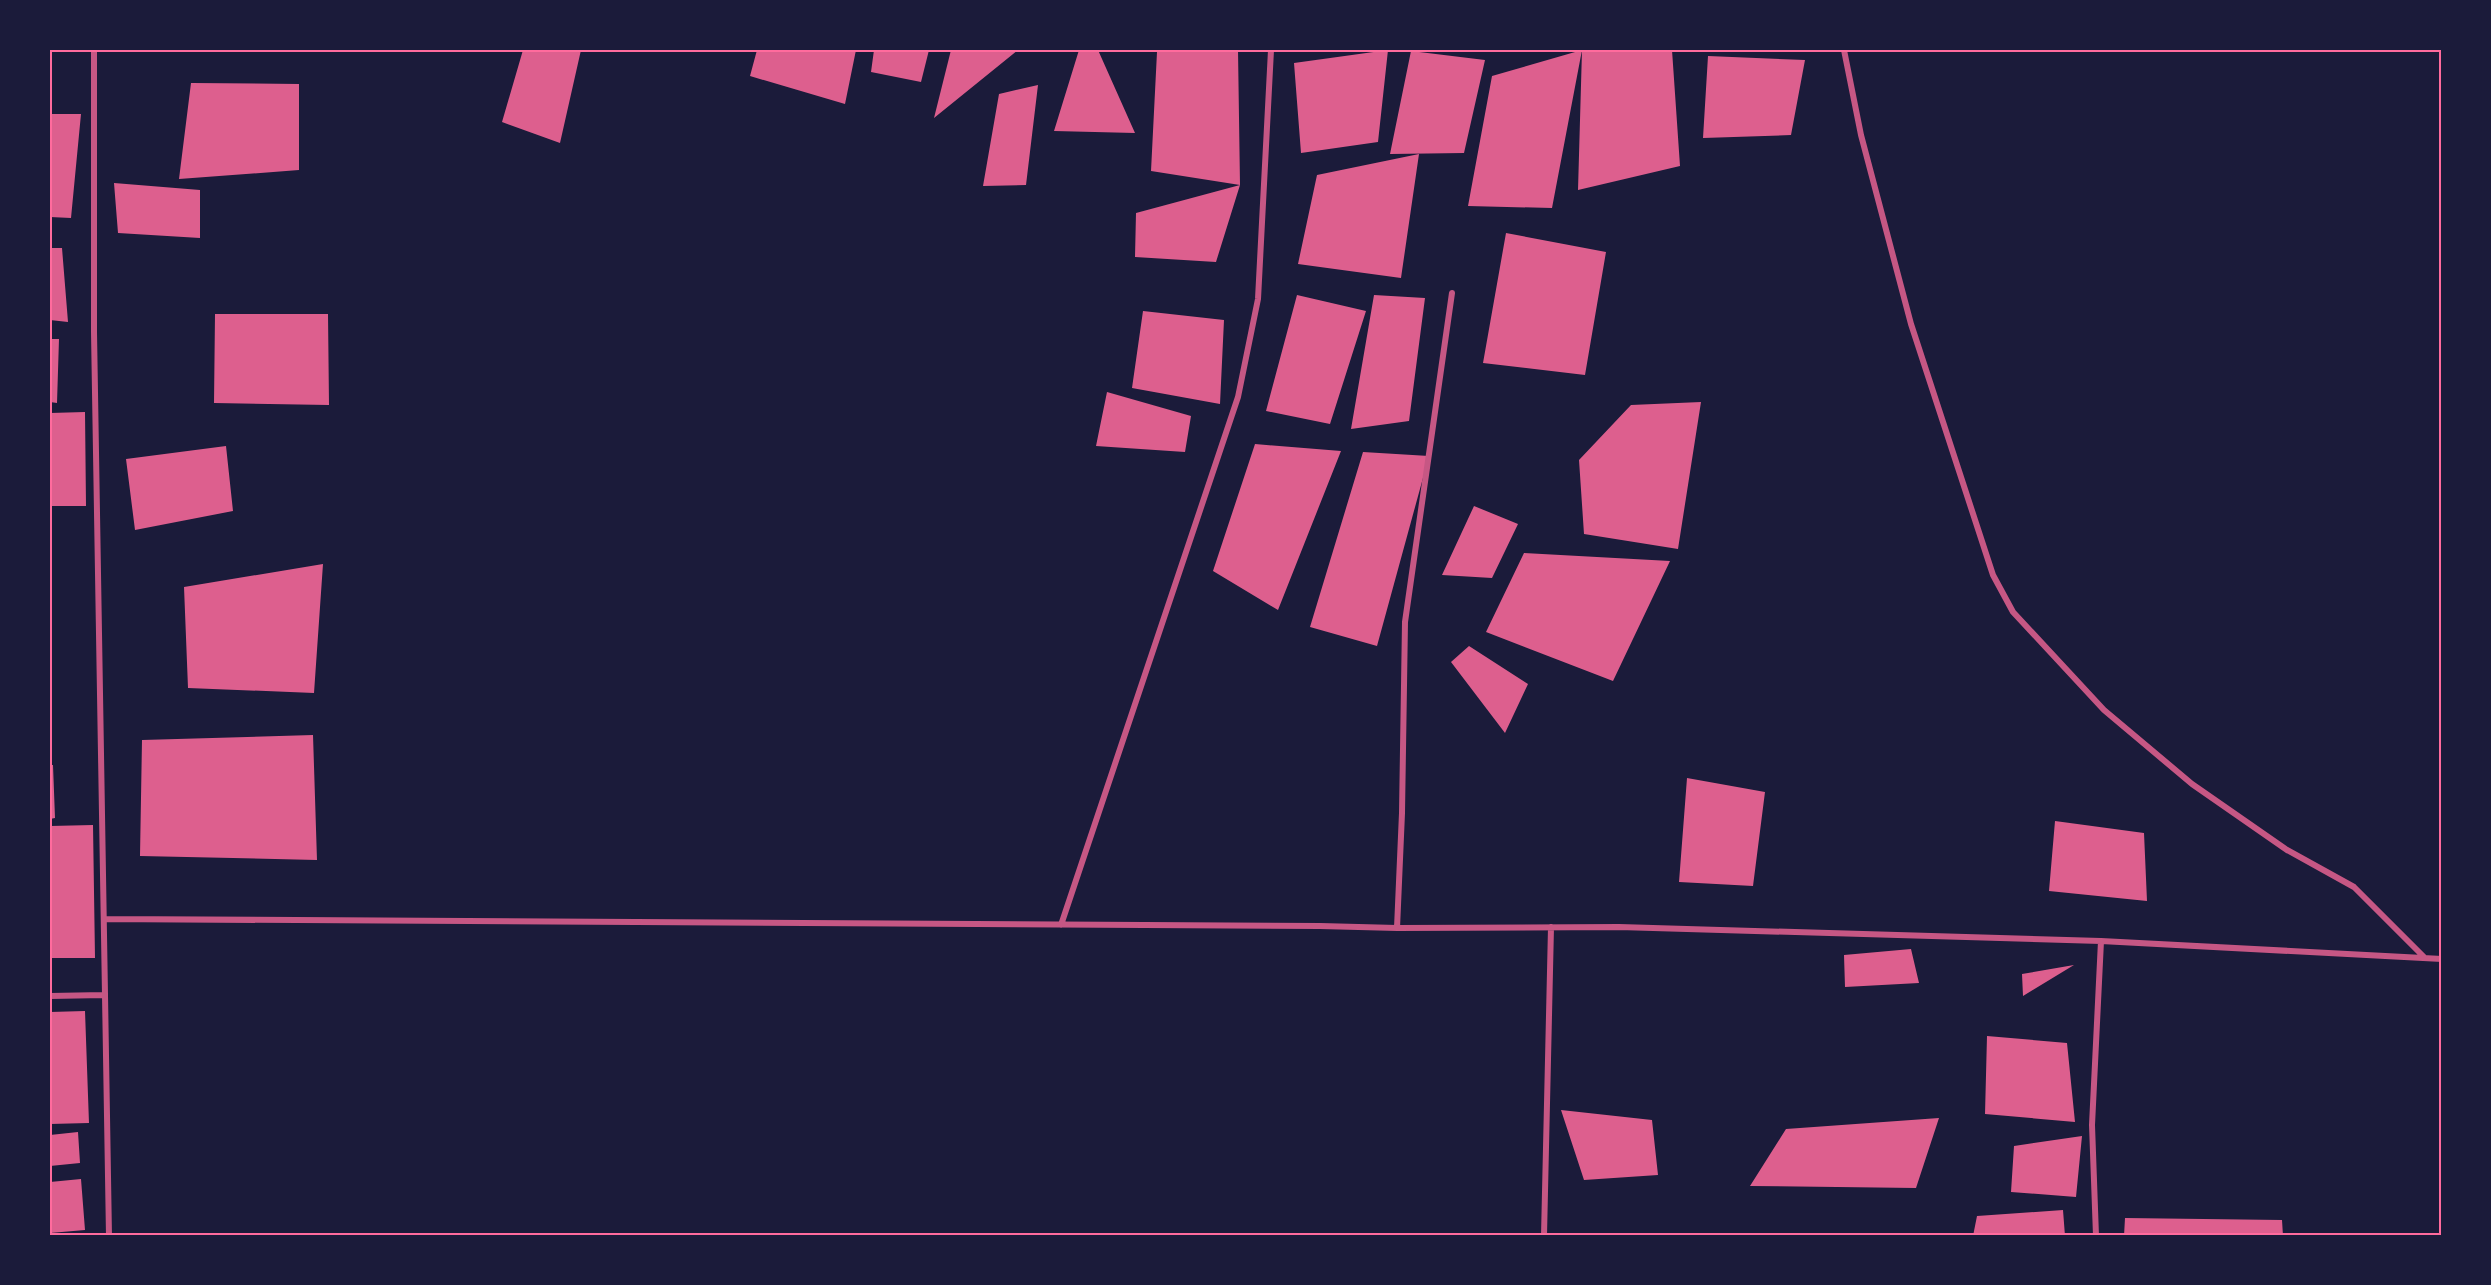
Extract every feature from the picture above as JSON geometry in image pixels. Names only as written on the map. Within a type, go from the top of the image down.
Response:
[{"type":"street","points":[[94,50],[94,332],[109,1236]]},
{"type":"street","points":[[1061,924],[1238,397],[1258,299],[1271,50]]},
{"type":"street","points":[[1844,50],[1861,135],[1911,324],[1993,575],[2013,612],[2104,710],[2192,784],[2287,850],[2354,887],[2425,958]]},
{"type":"street","points":[[1398,928],[1405,622],[1452,293]]},
{"type":"street","points":[[104,919],[1398,928],[1619,927],[2101,941],[2442,959]]},
{"type":"street","points":[[1544,1236],[1551,927]]},
{"type":"street","points":[[2097,1236],[2092,1125],[2101,941]]},
{"type":"street","points":[[50,996],[104,995]]},
{"type":"building","points":[[523,50],[581,50],[560,143],[502,122]]},
{"type":"building","points":[[757,50],[856,50],[845,104],[750,76]]},
{"type":"building","points":[[874,50],[929,50],[921,82],[871,72]]},
{"type":"building","points":[[951,50],[1018,50],[934,118]]},
{"type":"building","points":[[1079,50],[1098,50],[1135,133],[1054,131]]},
{"type":"building","points":[[1238,50],[1240,185],[1151,171],[1157,52]]},
{"type":"building","points":[[1388,50],[1378,142],[1301,153],[1294,63]]},
{"type":"building","points":[[1582,50],[1672,50],[1680,166],[1578,190]]},
{"type":"building","points":[[1582,50],[1552,208],[1468,206],[1492,76]]},
{"type":"building","points":[[1411,51],[1485,60],[1464,153],[1390,154]]},
{"type":"building","points":[[1708,56],[1805,60],[1791,135],[1703,138]]},
{"type":"building","points":[[191,83],[299,84],[299,170],[179,179]]},
{"type":"building","points":[[1038,85],[1026,185],[983,186],[999,94]]},
{"type":"building","points":[[50,114],[81,114],[71,218],[50,217]]},
{"type":"building","points":[[1419,154],[1401,278],[1298,264],[1317,175]]},
{"type":"building","points":[[114,183],[200,190],[200,238],[118,233]]},
{"type":"building","points":[[1240,185],[1216,262],[1135,257],[1136,213]]},
{"type":"building","points":[[1506,233],[1606,252],[1585,375],[1483,363]]},
{"type":"building","points":[[50,248],[62,248],[68,322],[50,320]]},
{"type":"building","points":[[1297,295],[1366,311],[1330,424],[1266,411]]},
{"type":"building","points":[[1374,295],[1425,298],[1409,421],[1351,429]]},
{"type":"building","points":[[1143,311],[1224,320],[1220,404],[1132,388]]},
{"type":"building","points":[[215,314],[328,314],[329,405],[214,403]]},
{"type":"building","points":[[50,339],[59,339],[57,403],[50,402]]},
{"type":"building","points":[[1107,392],[1191,416],[1185,452],[1096,446]]},
{"type":"building","points":[[1701,402],[1678,549],[1584,534],[1579,460],[1631,405]]},
{"type":"building","points":[[85,412],[86,506],[50,506],[50,413]]},
{"type":"building","points":[[1255,444],[1341,451],[1278,610],[1213,571]]},
{"type":"building","points":[[226,446],[233,511],[135,530],[126,459]]},
{"type":"building","points":[[1363,452],[1429,456],[1377,646],[1310,627]]},
{"type":"building","points":[[1474,506],[1518,524],[1492,578],[1442,575]]},
{"type":"building","points":[[1524,553],[1670,561],[1613,681],[1486,632]]},
{"type":"building","points":[[323,564],[314,693],[188,688],[184,587]]},
{"type":"building","points":[[1469,646],[1528,684],[1505,733],[1451,662]]},
{"type":"building","points":[[313,735],[317,860],[140,856],[142,740]]},
{"type":"building","points":[[50,765],[53,765],[55,818],[50,819]]},
{"type":"building","points":[[1687,778],[1765,792],[1753,886],[1679,882]]},
{"type":"building","points":[[2055,821],[2144,833],[2147,901],[2049,891]]},
{"type":"building","points":[[93,825],[95,958],[50,958],[50,826]]},
{"type":"building","points":[[1911,949],[1919,983],[1845,987],[1844,955]]},
{"type":"building","points":[[2074,965],[2023,996],[2022,974]]},
{"type":"building","points":[[85,1011],[89,1123],[50,1124],[50,1012]]},
{"type":"building","points":[[1987,1036],[2067,1043],[2075,1122],[1985,1114]]},
{"type":"building","points":[[1561,1110],[1652,1120],[1658,1175],[1584,1180]]},
{"type":"building","points":[[1939,1118],[1916,1188],[1750,1186],[1786,1129]]},
{"type":"building","points":[[78,1132],[80,1163],[50,1166],[50,1135]]},
{"type":"building","points":[[2082,1136],[2076,1197],[2011,1192],[2014,1146]]},
{"type":"building","points":[[81,1179],[85,1230],[50,1233],[50,1182]]},
{"type":"building","points":[[2063,1210],[2065,1236],[1973,1236],[1977,1216]]},
{"type":"building","points":[[2125,1218],[2282,1220],[2283,1236],[2124,1236]]}]
